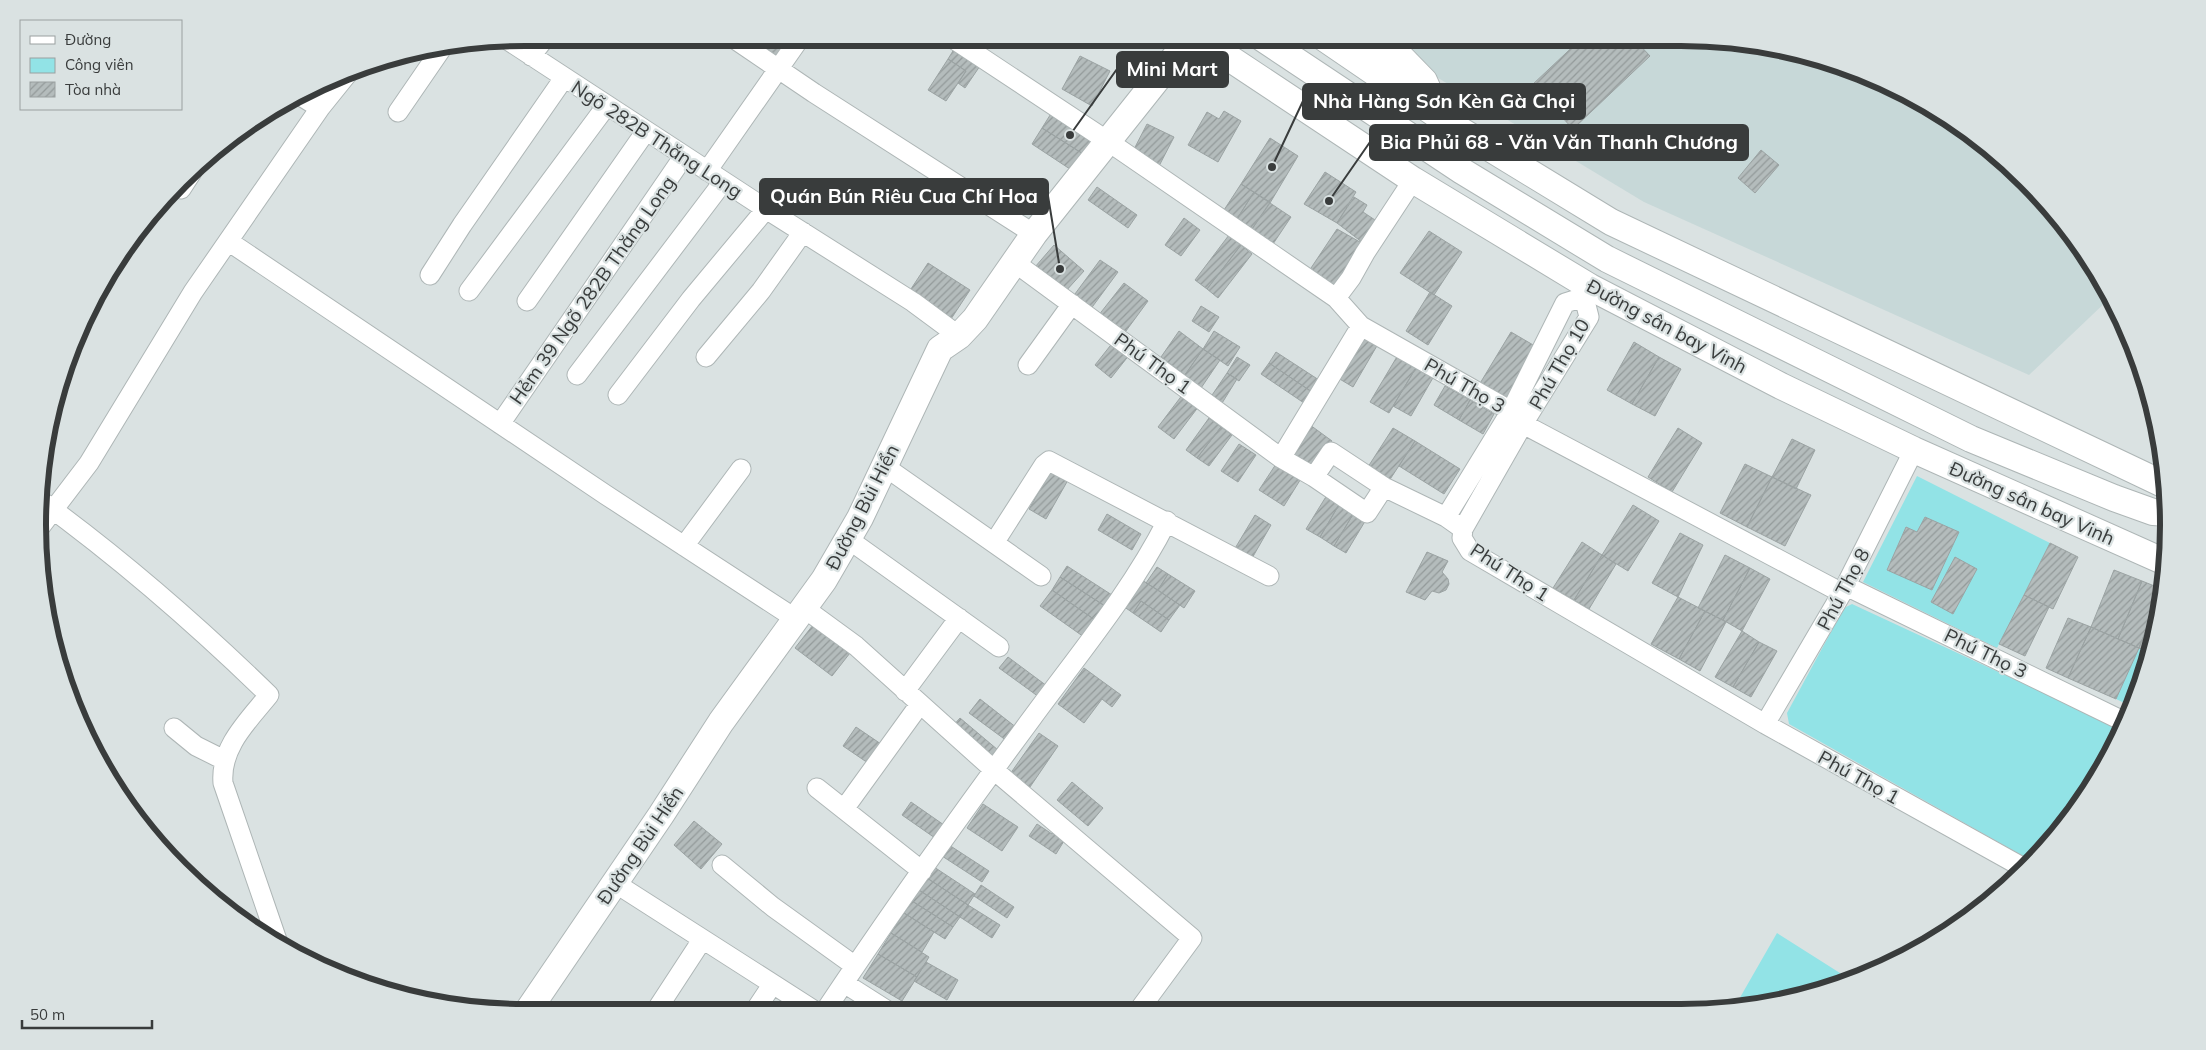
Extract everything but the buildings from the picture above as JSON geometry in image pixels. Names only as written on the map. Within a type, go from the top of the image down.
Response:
[{"type":"main road","name":"Đường Bùi Hiển","points":[[532,1004],[722,722],[800,614],[848,539],[940,349],[959,336],[975,319],[1034,234],[1183,46]]},
{"type":"main road","name":"Đường sân bay Vinh","points":[[1211,46],[1413,180],[1587,292],[1914,450],[2159,559]]},
{"type":"main road","points":[[1274,46],[1462,171],[1607,259],[1971,439],[2114,498],[2160,512]]},
{"type":"main road","points":[[1336,46],[1447,122],[1610,222],[2158,482]]},
{"type":"main road","points":[[1587,292],[1607,259]]},
{"type":"main road","points":[[1914,450],[1932,420]]},
{"type":"street","name":"Ngõ 282B Thăng Long","points":[[517,46],[706,171],[913,302],[959,336]]},
{"type":"street","points":[[531,56],[539,46]]},
{"type":"street","points":[[745,46],[1034,234]]},
{"type":"street","points":[[706,171],[794,46]]},
{"type":"street","name":"Phú Thọ 3","points":[[964,46],[1336,298],[1361,326],[1517,418],[1844,589],[2118,719]]},
{"type":"street","points":[[1370,46],[1447,122]]},
{"type":"street","points":[[1395,46],[1427,79],[1447,122]]},
{"type":"street","points":[[398,112],[438,54]]},
{"type":"street","points":[[430,276],[462,225],[564,78]]},
{"type":"street","points":[[274,933],[222,783],[224,760],[233,742],[269,695],[212,640],[115,557],[47,505],[88,463],[193,292],[320,108],[339,84]]},
{"type":"street","points":[[306,99],[320,108]]},
{"type":"street","points":[[469,292],[607,105]]},
{"type":"street","points":[[527,301],[646,131]]},
{"type":"street","name":"Hẻm 39 Ngõ 282B Thăng Long","points":[[500,424],[684,156]]},
{"type":"street","points":[[1336,298],[1351,278],[1365,253],[1413,180]]},
{"type":"street","points":[[577,375],[724,182]]},
{"type":"street","points":[[618,395],[686,306],[766,209]]},
{"type":"street","points":[[706,357],[761,291],[803,232]]},
{"type":"street","points":[[228,241],[684,546],[856,646],[994,770],[1192,938],[1143,1004]]},
{"type":"street","name":"Phú Thọ 1","points":[[1014,262],[1281,458],[1314,477],[1331,452],[1384,487],[1446,518],[1463,529],[1462,538],[1470,550],[1765,724],[2019,865]]},
{"type":"street","name":"Phú Thọ 10","points":[[1446,518],[1517,418],[1590,317],[1587,292],[1565,303],[1517,418],[1463,529]]},
{"type":"street","points":[[1028,365],[1072,304]]},
{"type":"street","points":[[1281,458],[1361,326]]},
{"type":"street","name":"Phú Thọ 8","points":[[1765,724],[1844,589],[1914,450]]},
{"type":"street","points":[[994,543],[1044,465],[1049,461],[1269,576]]},
{"type":"street","points":[[884,466],[1041,576]]},
{"type":"street","points":[[684,546],[741,469]]},
{"type":"street","points":[[1314,477],[1367,513],[1384,487]]},
{"type":"street","points":[[830,1004],[855,966],[994,770],[1133,582],[1167,521]]},
{"type":"street","points":[[848,539],[999,647]]},
{"type":"street","points":[[905,690],[959,618]]},
{"type":"street","points":[[844,809],[920,704]]},
{"type":"street","points":[[174,728],[196,746],[224,760]]},
{"type":"street","points":[[817,788],[922,871]]},
{"type":"street","points":[[722,864],[773,907],[855,966]]},
{"type":"street","points":[[615,883],[802,1004]]},
{"type":"street","points":[[660,1004],[702,940]]},
{"type":"street","points":[[844,983],[877,1004]]},
{"type":"street","points":[[759,1004],[772,985]]},
{"type":"shaded area","points":[[1387,46],[1712,47],[1774,55],[1835,72],[1864,83],[1920,110],[1947,127],[1997,165],[2020,186],[2061,234],[2079,259],[2105,303],[2029,375],[1644,202]]},
{"type":"green space","points":[[1917,476],[2050,543],[1997,648],[1863,582]]},
{"type":"green space","points":[[1852,604],[2115,726],[2096,764],[2079,791],[2061,816],[2026,858],[1789,724],[1787,713],[1844,608]]},
{"type":"green space","points":[[2139,648],[2143,650],[2125,703],[2116,699]]},
{"type":"green space","points":[[1777,933],[1843,975],[1774,995],[1738,1000]]},
{"type":"place","name":"Mini Mart","points":[[1070,135]]},
{"type":"place","name":"Nhà Hàng Sơn Kèn Gà Chọi","points":[[1272,167]]},
{"type":"place","name":"Bia Phủi 68 - Văn Văn Thanh Chương","points":[[1329,201]]},
{"type":"place","name":"Quán Bún Riêu Cua Chí Hoa","points":[[1060,269]]}]
